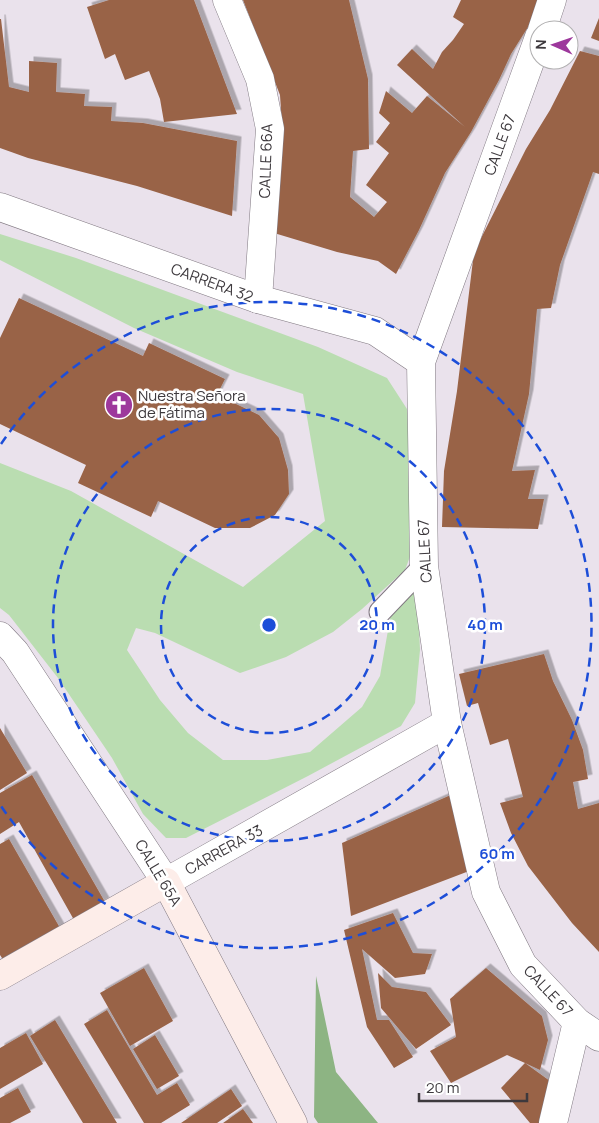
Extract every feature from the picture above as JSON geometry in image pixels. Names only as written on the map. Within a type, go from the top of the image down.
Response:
[{"type":"main road","name":"CARRERA 33","points":[[0,976],[166,882]]},
{"type":"main road","name":"CALLE 65A","points":[[166,882],[293,1123]]},
{"type":"street","name":"CALLE 66A","points":[[227,0],[260,79],[270,129],[258,299]]},
{"type":"street","points":[[545,20],[552,0]]},
{"type":"street","name":"CALLE 67","points":[[529,65],[421,362],[424,566],[447,724],[486,892],[523,965],[577,1022],[599,1036]]},
{"type":"street","name":"CARRERA 32","points":[[0,207],[258,299],[375,331],[421,362]]},
{"type":"street","name":"CALLE 65A","points":[[0,636],[20,660],[166,882]]},
{"type":"street","name":"CARRERA 33","points":[[166,882],[447,724]]},
{"type":"street","points":[[553,1123],[577,1022]]},
{"type":"lane","points":[[380,612],[424,566]]},
{"type":"green space","points":[[0,234],[76,258],[318,347],[387,378],[407,409],[415,444],[415,543],[405,570],[333,632],[286,657],[240,673],[155,633],[136,628],[127,650],[160,700],[188,733],[223,760],[267,760],[310,752],[362,707],[380,676],[391,613],[417,583],[420,650],[415,703],[401,726],[186,838],[166,838],[143,814],[112,758],[58,678],[9,615],[0,608],[0,463],[71,491],[243,587],[325,521],[303,394],[237,372],[134,328],[0,260]]},
{"type":"green space","points":[[316,976],[336,1072],[378,1123],[318,1123],[314,1117]]},
{"type":"building","points":[[109,0],[194,0],[237,114],[164,122],[160,99],[149,71],[125,80],[115,54],[105,59],[87,7]]},
{"type":"building","points":[[243,0],[349,0],[368,79],[369,149],[353,151],[350,197],[374,217],[387,202],[366,185],[389,153],[376,142],[390,123],[379,113],[386,91],[412,113],[427,96],[465,127],[397,65],[412,49],[433,69],[442,52],[464,24],[453,17],[461,0],[545,0],[532,20],[529,20],[529,25],[511,54],[471,132],[445,173],[396,274],[378,261],[337,252],[274,233],[282,125],[280,95]]},
{"type":"building","points":[[599,18],[599,41],[591,38]]},
{"type":"building","points":[[0,19],[9,87],[29,92],[29,61],[57,63],[56,92],[85,94],[84,106],[112,107],[111,121],[143,123],[237,141],[232,216],[137,186],[28,158],[0,148]]},
{"type":"building","points":[[580,51],[599,56],[599,174],[593,172],[560,265],[551,308],[537,309],[529,394],[512,471],[535,470],[528,499],[544,499],[538,529],[442,527],[444,471],[457,391],[474,252],[526,149],[550,110],[570,70],[579,70]]},
{"type":"building","name":"Nuestra Señora de Fátima","points":[[19,298],[143,356],[149,343],[225,379],[217,395],[259,415],[279,438],[288,470],[289,494],[275,515],[250,528],[215,528],[158,501],[151,517],[78,483],[86,465],[0,424],[0,338]]},
{"type":"building","points":[[544,654],[553,681],[572,720],[583,750],[588,779],[573,782],[578,809],[599,803],[599,952],[572,923],[528,866],[511,833],[500,803],[523,797],[508,739],[490,745],[478,703],[467,706],[459,674]]},
{"type":"building","points":[[0,728],[27,773],[0,790]]},
{"type":"building","points":[[32,775],[105,902],[74,920],[19,822],[0,834],[0,793]]},
{"type":"building","points":[[453,794],[477,868],[351,916],[342,843]]},
{"type":"building","points":[[9,839],[60,928],[4,961],[0,955],[0,844]]},
{"type":"building","points":[[393,913],[413,953],[432,954],[425,974],[395,978],[362,949],[377,1020],[389,1020],[413,1057],[394,1068],[367,1027],[344,930]]},
{"type":"building","points":[[144,968],[173,1021],[130,1046],[100,993]]},
{"type":"building","points":[[486,968],[542,1016],[548,1040],[540,1070],[507,1055],[451,1083],[430,1051],[456,1037],[450,999]]},
{"type":"building","points":[[378,973],[392,987],[426,992],[451,1025],[416,1049],[381,1008]]},
{"type":"building","points":[[107,1010],[157,1095],[177,1083],[190,1105],[161,1123],[144,1123],[84,1024]]},
{"type":"building","points":[[55,1020],[117,1123],[83,1123],[30,1036]]},
{"type":"building","points":[[26,1033],[43,1064],[0,1089],[0,1048]]},
{"type":"building","points":[[155,1035],[179,1076],[157,1089],[133,1049]]},
{"type":"building","points":[[525,1063],[554,1084],[541,1123],[530,1123],[501,1088]]},
{"type":"building","points":[[18,1088],[31,1112],[10,1123],[0,1123],[0,1098]]},
{"type":"building","points":[[231,1089],[242,1106],[217,1123],[181,1123]]},
{"type":"building","points":[[243,1109],[253,1123],[223,1123]]},
{"type":"place","name":"Nuestra Señora de Fátima","points":[[119,405]]}]
